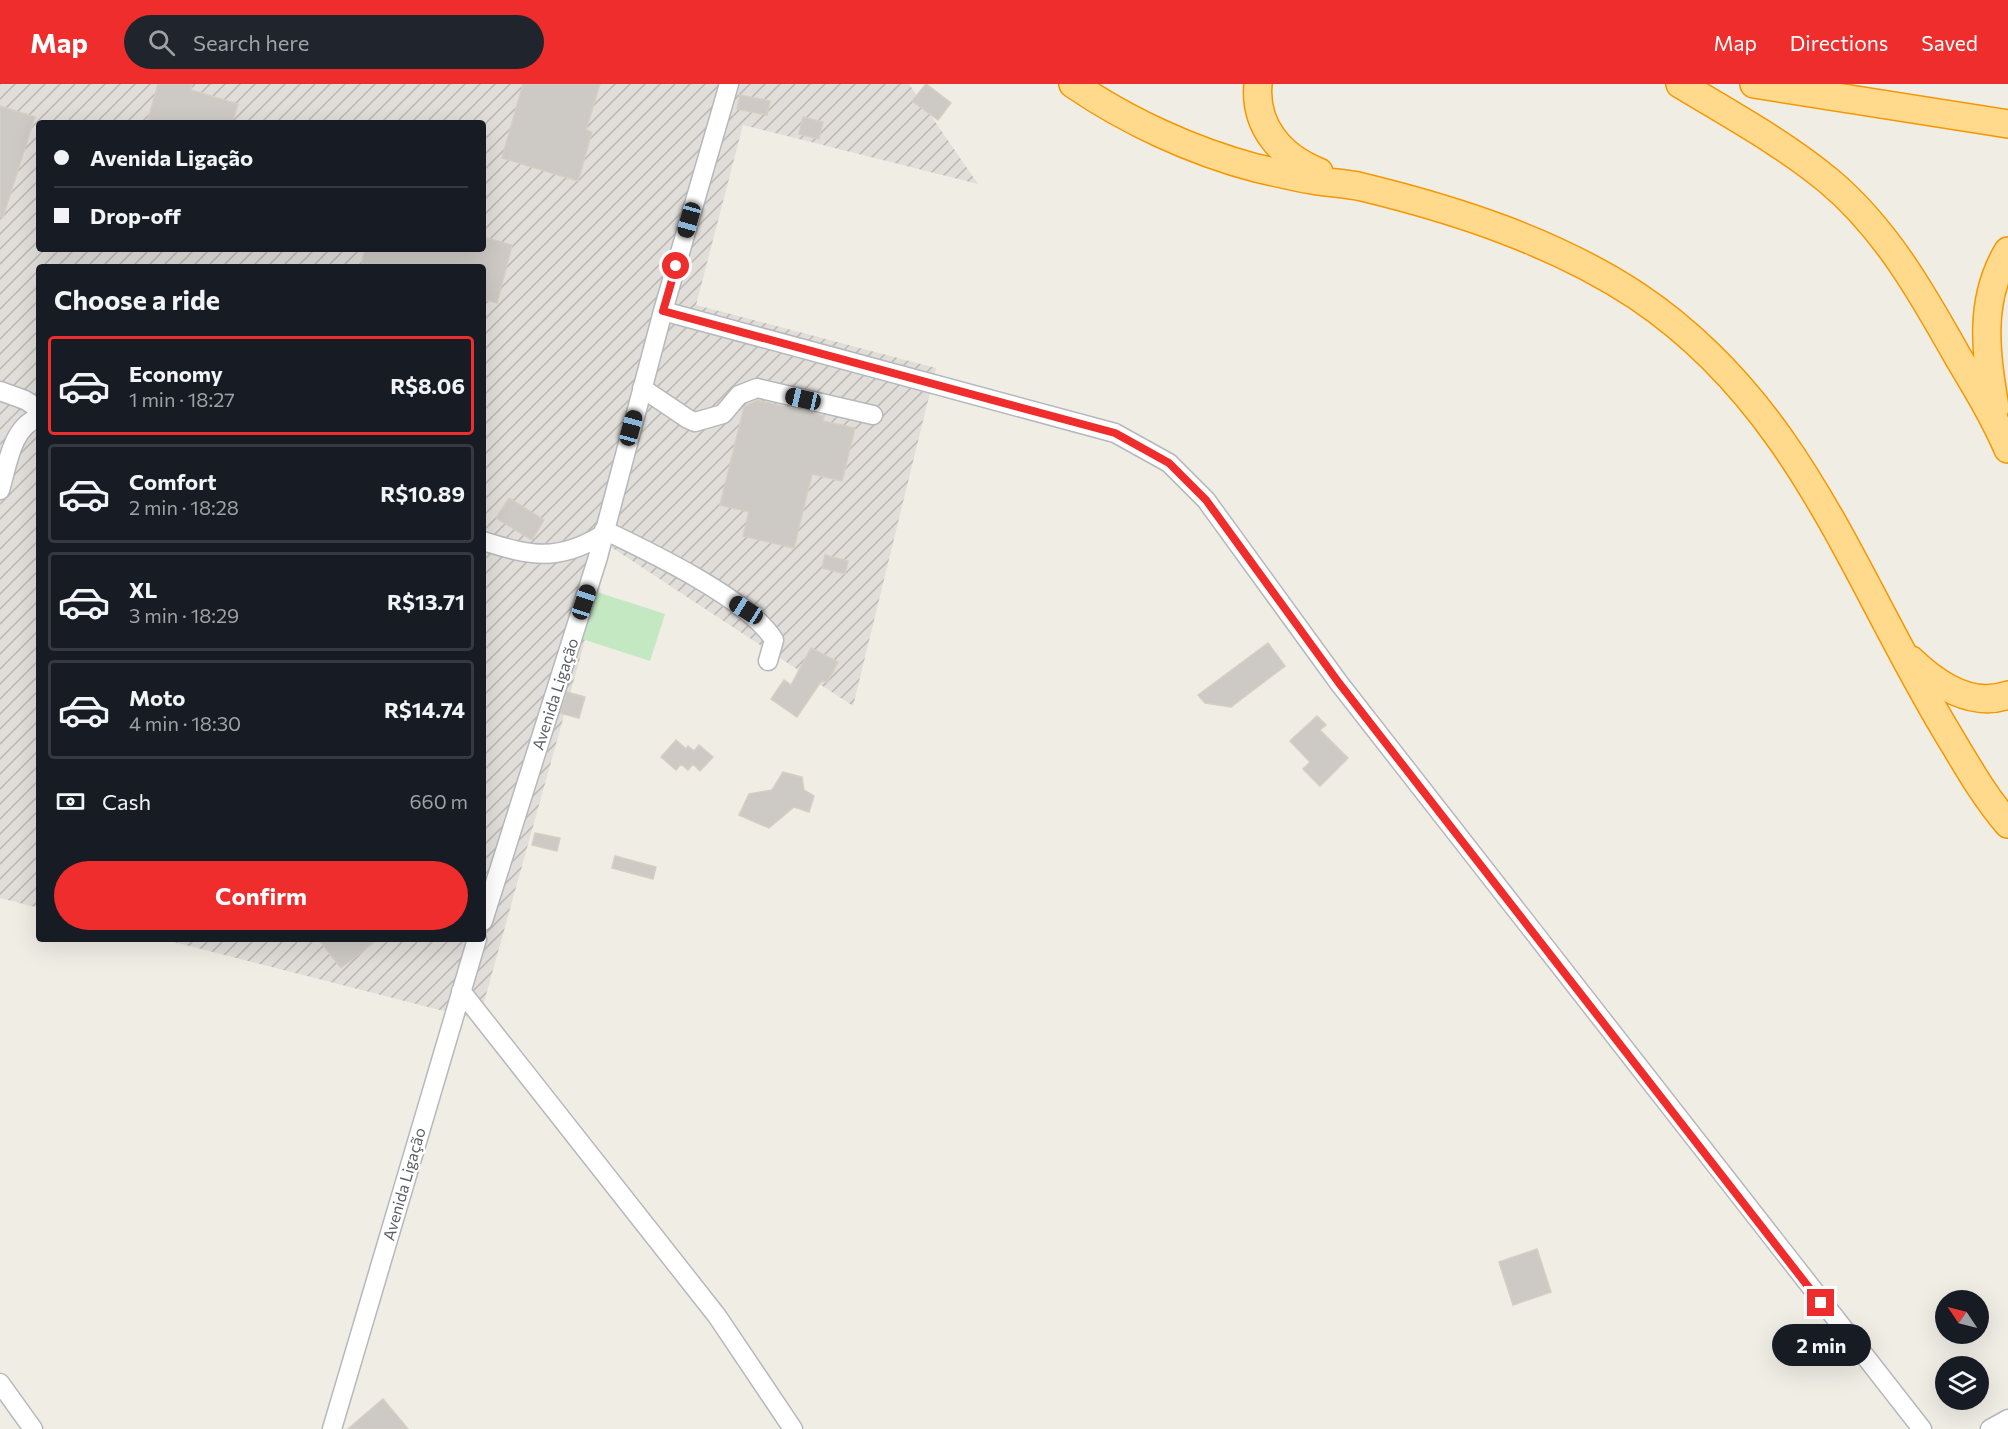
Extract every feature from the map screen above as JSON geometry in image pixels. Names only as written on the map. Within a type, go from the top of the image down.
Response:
[{"type":"highway","points":[[1073,84],[1155,129],[1217,155],[1253,167],[1312,180],[1360,187]]},
{"type":"highway","points":[[1258,84],[1260,110],[1266,129],[1276,143],[1298,162],[1360,187],[1480,222],[1544,246],[1640,298],[1703,349],[1754,401],[1794,456],[1862,573],[1901,651],[1981,788],[2008,825]]},
{"type":"highway","points":[[1680,84],[1790,151],[1829,181],[1876,226],[1914,280],[2003,438]]},
{"type":"highway","points":[[1754,84],[2008,124]]},
{"type":"highway","points":[[2003,438],[1985,340],[1986,311],[1994,281],[2008,251]]},
{"type":"highway","points":[[1901,651],[1923,672],[1952,690],[1979,699],[2008,695]]},
{"type":"street","name":"Avenida Ligação","points":[[486,912],[598,557],[663,311],[729,84]]},
{"type":"street","points":[[663,311],[1106,430],[1134,441],[1178,470],[1206,500],[1339,683],[1512,907],[1922,1429]]},
{"type":"street","points":[[642,388],[695,422],[723,414],[739,395],[757,388],[873,414]]},
{"type":"street","points":[[0,391],[25,400],[36,408]]},
{"type":"street","points":[[0,490],[16,438],[29,422],[36,418]]},
{"type":"street","points":[[486,542],[541,556],[569,551],[603,532],[688,574],[746,610],[766,628],[774,640],[768,661]]},
{"type":"street","name":"Avenida Ligação","points":[[328,1427],[476,942]]},
{"type":"street","points":[[461,991],[717,1316],[793,1429]]},
{"type":"street","points":[[0,1383],[33,1429]]},
{"type":"street","points":[[1990,1429],[2008,1419]]},
{"type":"shaded area","points":[[0,84],[909,84],[978,184],[743,125],[696,305],[936,368],[853,706],[611,547],[479,1020],[174,942],[486,942],[486,264],[36,264],[36,907],[0,898]]},
{"type":"green space","points":[[594,591],[665,614],[650,661],[579,638]]},
{"type":"building","points":[[158,84],[192,84],[191,90],[238,104],[233,120],[148,120]]},
{"type":"building","points":[[523,84],[600,84],[586,130],[592,132],[578,181],[502,158]]},
{"type":"building","points":[[926,84],[951,103],[938,120],[912,101]]},
{"type":"building","points":[[740,95],[770,101],[767,115],[737,109]]},
{"type":"building","points":[[0,106],[35,117],[3,217],[0,217]]},
{"type":"building","points":[[803,117],[823,122],[819,139],[799,134]]},
{"type":"building","points":[[486,238],[512,245],[497,303],[486,300],[486,264],[362,264],[364,252],[486,252]]},
{"type":"building","points":[[757,400],[824,416],[823,421],[855,428],[842,481],[812,474],[794,548],[743,536],[749,512],[720,505],[744,407]]},
{"type":"building","points":[[509,498],[544,520],[532,540],[496,518]]},
{"type":"building","points":[[825,555],[848,561],[845,574],[822,568]]},
{"type":"building","points":[[1268,643],[1285,666],[1231,707],[1205,703],[1198,695]]},
{"type":"building","points":[[811,648],[838,662],[827,683],[822,680],[797,717],[771,699],[784,680],[791,685]]},
{"type":"building","points":[[567,692],[585,697],[579,718],[560,713]]},
{"type":"building","points":[[1317,716],[1326,725],[1320,730],[1348,758],[1320,786],[1303,769],[1310,762],[1290,741]]},
{"type":"building","points":[[676,740],[686,749],[688,746],[694,751],[699,745],[713,757],[700,771],[693,764],[688,770],[681,764],[676,770],[661,757]]},
{"type":"building","points":[[783,772],[802,777],[804,790],[814,796],[809,812],[794,807],[769,828],[739,815],[749,794],[772,790]]},
{"type":"building","points":[[535,833],[560,838],[557,851],[532,845]]},
{"type":"building","points":[[615,856],[656,867],[653,879],[612,868]]},
{"type":"building","points":[[320,942],[374,942],[341,968]]},
{"type":"building","points":[[1537,1249],[1551,1292],[1513,1305],[1499,1262]]},
{"type":"building","points":[[383,1399],[408,1429],[348,1429]]},
{"type":"route","points":[[676,266],[663,311],[1115,433],[1158,455],[1178,470],[1206,500],[1339,683],[1821,1303]]}]
